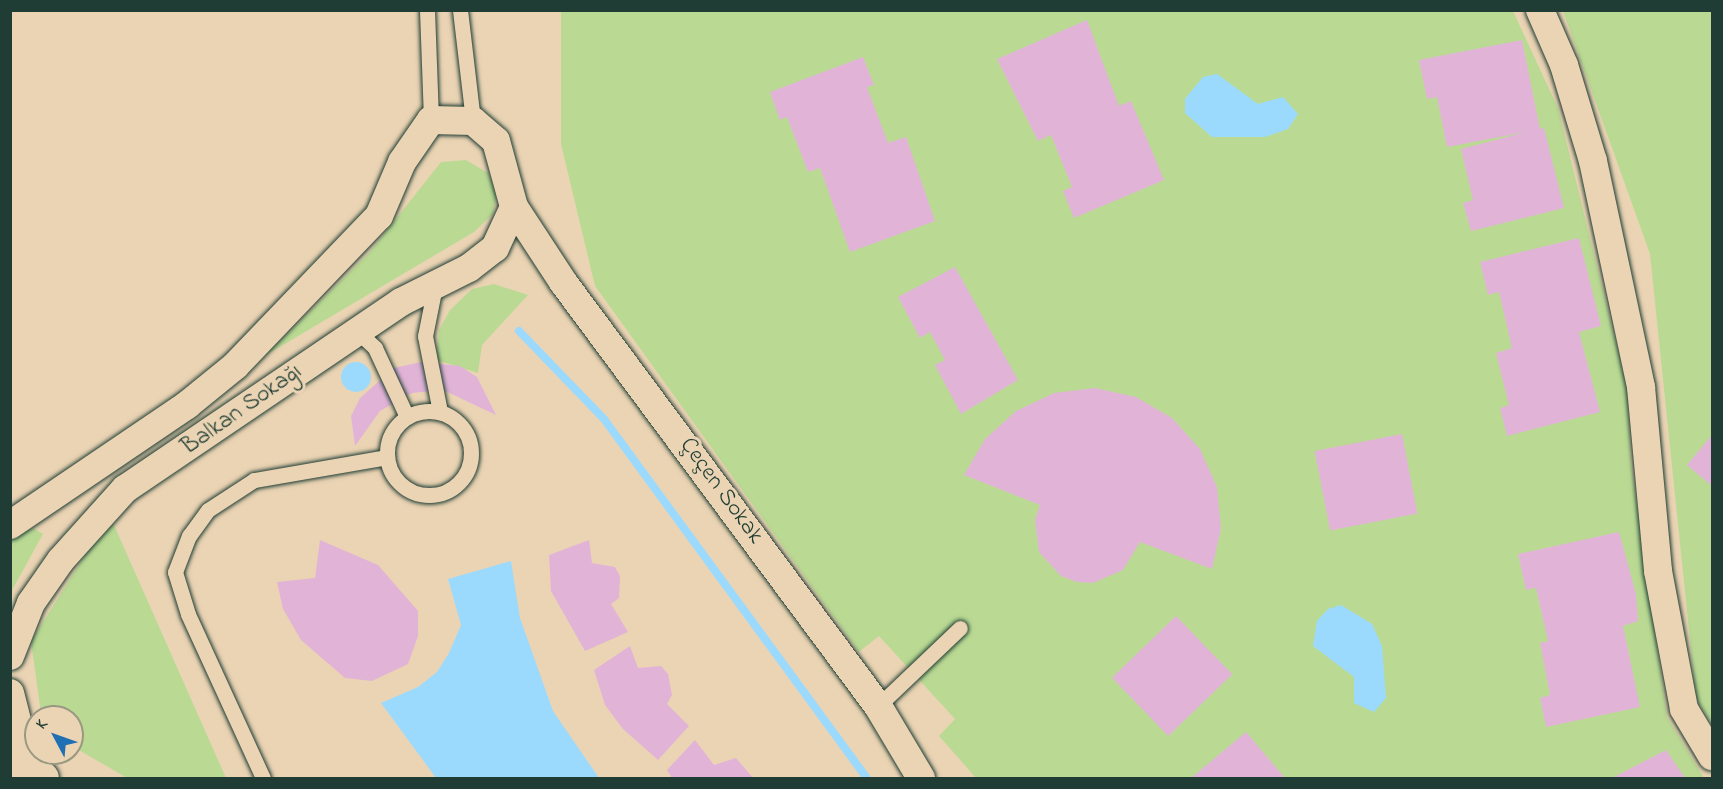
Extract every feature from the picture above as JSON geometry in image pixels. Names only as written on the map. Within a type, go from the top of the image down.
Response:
[{"type":"main road","points":[[10,757],[41,778]]},
{"type":"street","points":[[1540,10],[1564,65],[1593,161],[1641,387],[1658,571],[1684,709],[1713,756]]},
{"type":"street","points":[[431,120],[472,121]]},
{"type":"street","name":"Balkan Sokağı","points":[[10,525],[187,405],[235,366],[379,216],[402,162],[431,120]]},
{"type":"street","name":"Çeçen Sokak","points":[[472,121],[496,141],[514,207],[563,282],[878,706],[921,778]]},
{"type":"street","name":"Balkan Sokağı","points":[[10,656],[31,603],[100,513],[125,489],[357,332],[495,249],[514,207]]},
{"type":"street","points":[[10,693],[23,744],[41,778]]},
{"type":"lane","points":[[427,10],[431,120]]},
{"type":"lane","points":[[460,10],[472,121]]},
{"type":"lane","points":[[435,285],[425,336],[440,412]]},
{"type":"lane","points":[[357,332],[375,348],[406,417]]},
{"type":"lane","points":[[440,412],[458,423],[469,440],[468,467],[450,489],[430,494],[410,490],[394,476],[387,457],[391,434],[406,417],[440,412]]},
{"type":"lane","points":[[263,778],[188,614],[175,572],[189,536],[208,510],[254,480],[387,457]]},
{"type":"lane","points":[[878,706],[960,628]]},
{"type":"green space","points":[[561,11],[1513,11],[1558,108],[1627,388],[1631,464],[1667,717],[1704,778],[976,778],[939,736],[955,719],[879,636],[859,652],[595,286],[561,144]]},
{"type":"green space","points":[[1563,11],[1712,11],[1712,725],[1696,698],[1650,254]]},
{"type":"green space","points":[[466,160],[488,173],[497,192],[493,214],[474,232],[266,355],[369,253],[441,162]]},
{"type":"green space","points":[[494,284],[528,295],[482,345],[478,373],[436,360],[439,330],[450,310],[472,289]]},
{"type":"green space","points":[[110,516],[226,778],[127,778],[84,753],[84,705],[40,705],[31,641]]},
{"type":"green space","points":[[33,528],[43,534],[11,592],[11,536]]},
{"type":"water","points":[[1217,74],[1258,104],[1283,97],[1298,114],[1288,129],[1265,137],[1212,137],[1185,113],[1185,99],[1203,77]]},
{"type":"water","points":[[356,362],[362,363],[370,371],[370,383],[362,391],[356,392],[350,391],[342,383],[341,377],[342,371],[350,363]]},
{"type":"water","points":[[511,561],[520,618],[553,711],[599,778],[436,778],[381,703],[418,687],[437,672],[449,653],[461,625],[448,579]]},
{"type":"water","points":[[1341,605],[1372,624],[1382,646],[1386,698],[1374,712],[1354,703],[1354,677],[1313,646],[1317,621],[1328,609]]},
{"type":"building","points":[[1087,20],[1119,106],[1131,101],[1164,180],[1074,218],[1063,191],[1072,187],[1051,135],[1038,141],[997,59]]},
{"type":"building","points":[[1522,40],[1540,129],[1544,128],[1564,208],[1471,231],[1463,203],[1473,200],[1461,149],[1526,132],[1447,147],[1437,97],[1427,99],[1419,60]]},
{"type":"building","points":[[863,57],[874,85],[867,87],[888,143],[906,137],[935,221],[850,252],[820,168],[808,172],[787,117],[780,120],[770,92]]},
{"type":"building","points":[[1579,238],[1601,326],[1579,332],[1600,412],[1507,436],[1500,408],[1509,405],[1496,353],[1512,348],[1499,292],[1488,295],[1480,262]]},
{"type":"building","points":[[955,267],[1018,380],[961,414],[935,365],[945,360],[930,332],[920,338],[898,297]]},
{"type":"building","points":[[421,362],[460,366],[477,377],[496,415],[443,390],[412,393],[380,411],[355,446],[351,416],[360,398],[394,368]]},
{"type":"building","points":[[1095,388],[1136,397],[1172,418],[1200,449],[1217,487],[1221,529],[1212,569],[1140,542],[1123,570],[1093,583],[1077,582],[1061,576],[1039,552],[1035,520],[1040,505],[964,475],[985,439],[1016,411],[1054,393]]},
{"type":"building","points":[[1402,434],[1417,514],[1330,530],[1315,451]]},
{"type":"building","points":[[1712,435],[1712,486],[1687,465]]},
{"type":"building","points":[[1619,532],[1636,594],[1638,621],[1623,626],[1640,707],[1546,727],[1540,698],[1550,695],[1540,643],[1548,641],[1536,588],[1526,590],[1518,554]]},
{"type":"building","points":[[320,540],[378,565],[418,611],[418,636],[408,664],[372,681],[345,678],[301,640],[283,609],[277,582],[315,578]]},
{"type":"building","points":[[589,540],[592,563],[615,567],[620,576],[619,598],[611,604],[628,632],[585,651],[551,591],[549,555]]},
{"type":"building","points":[[1176,616],[1232,674],[1168,736],[1112,678]]},
{"type":"building","points":[[630,646],[638,668],[661,666],[668,674],[672,695],[667,704],[689,726],[658,760],[623,729],[605,705],[594,670]]},
{"type":"building","points":[[1246,732],[1285,778],[1191,778]]},
{"type":"building","points":[[695,740],[714,765],[736,758],[753,778],[672,778],[667,770]]},
{"type":"building","points":[[1666,750],[1685,778],[1612,778]]},
{"type":"waterway","points":[[519,331],[604,419],[867,778]]}]
